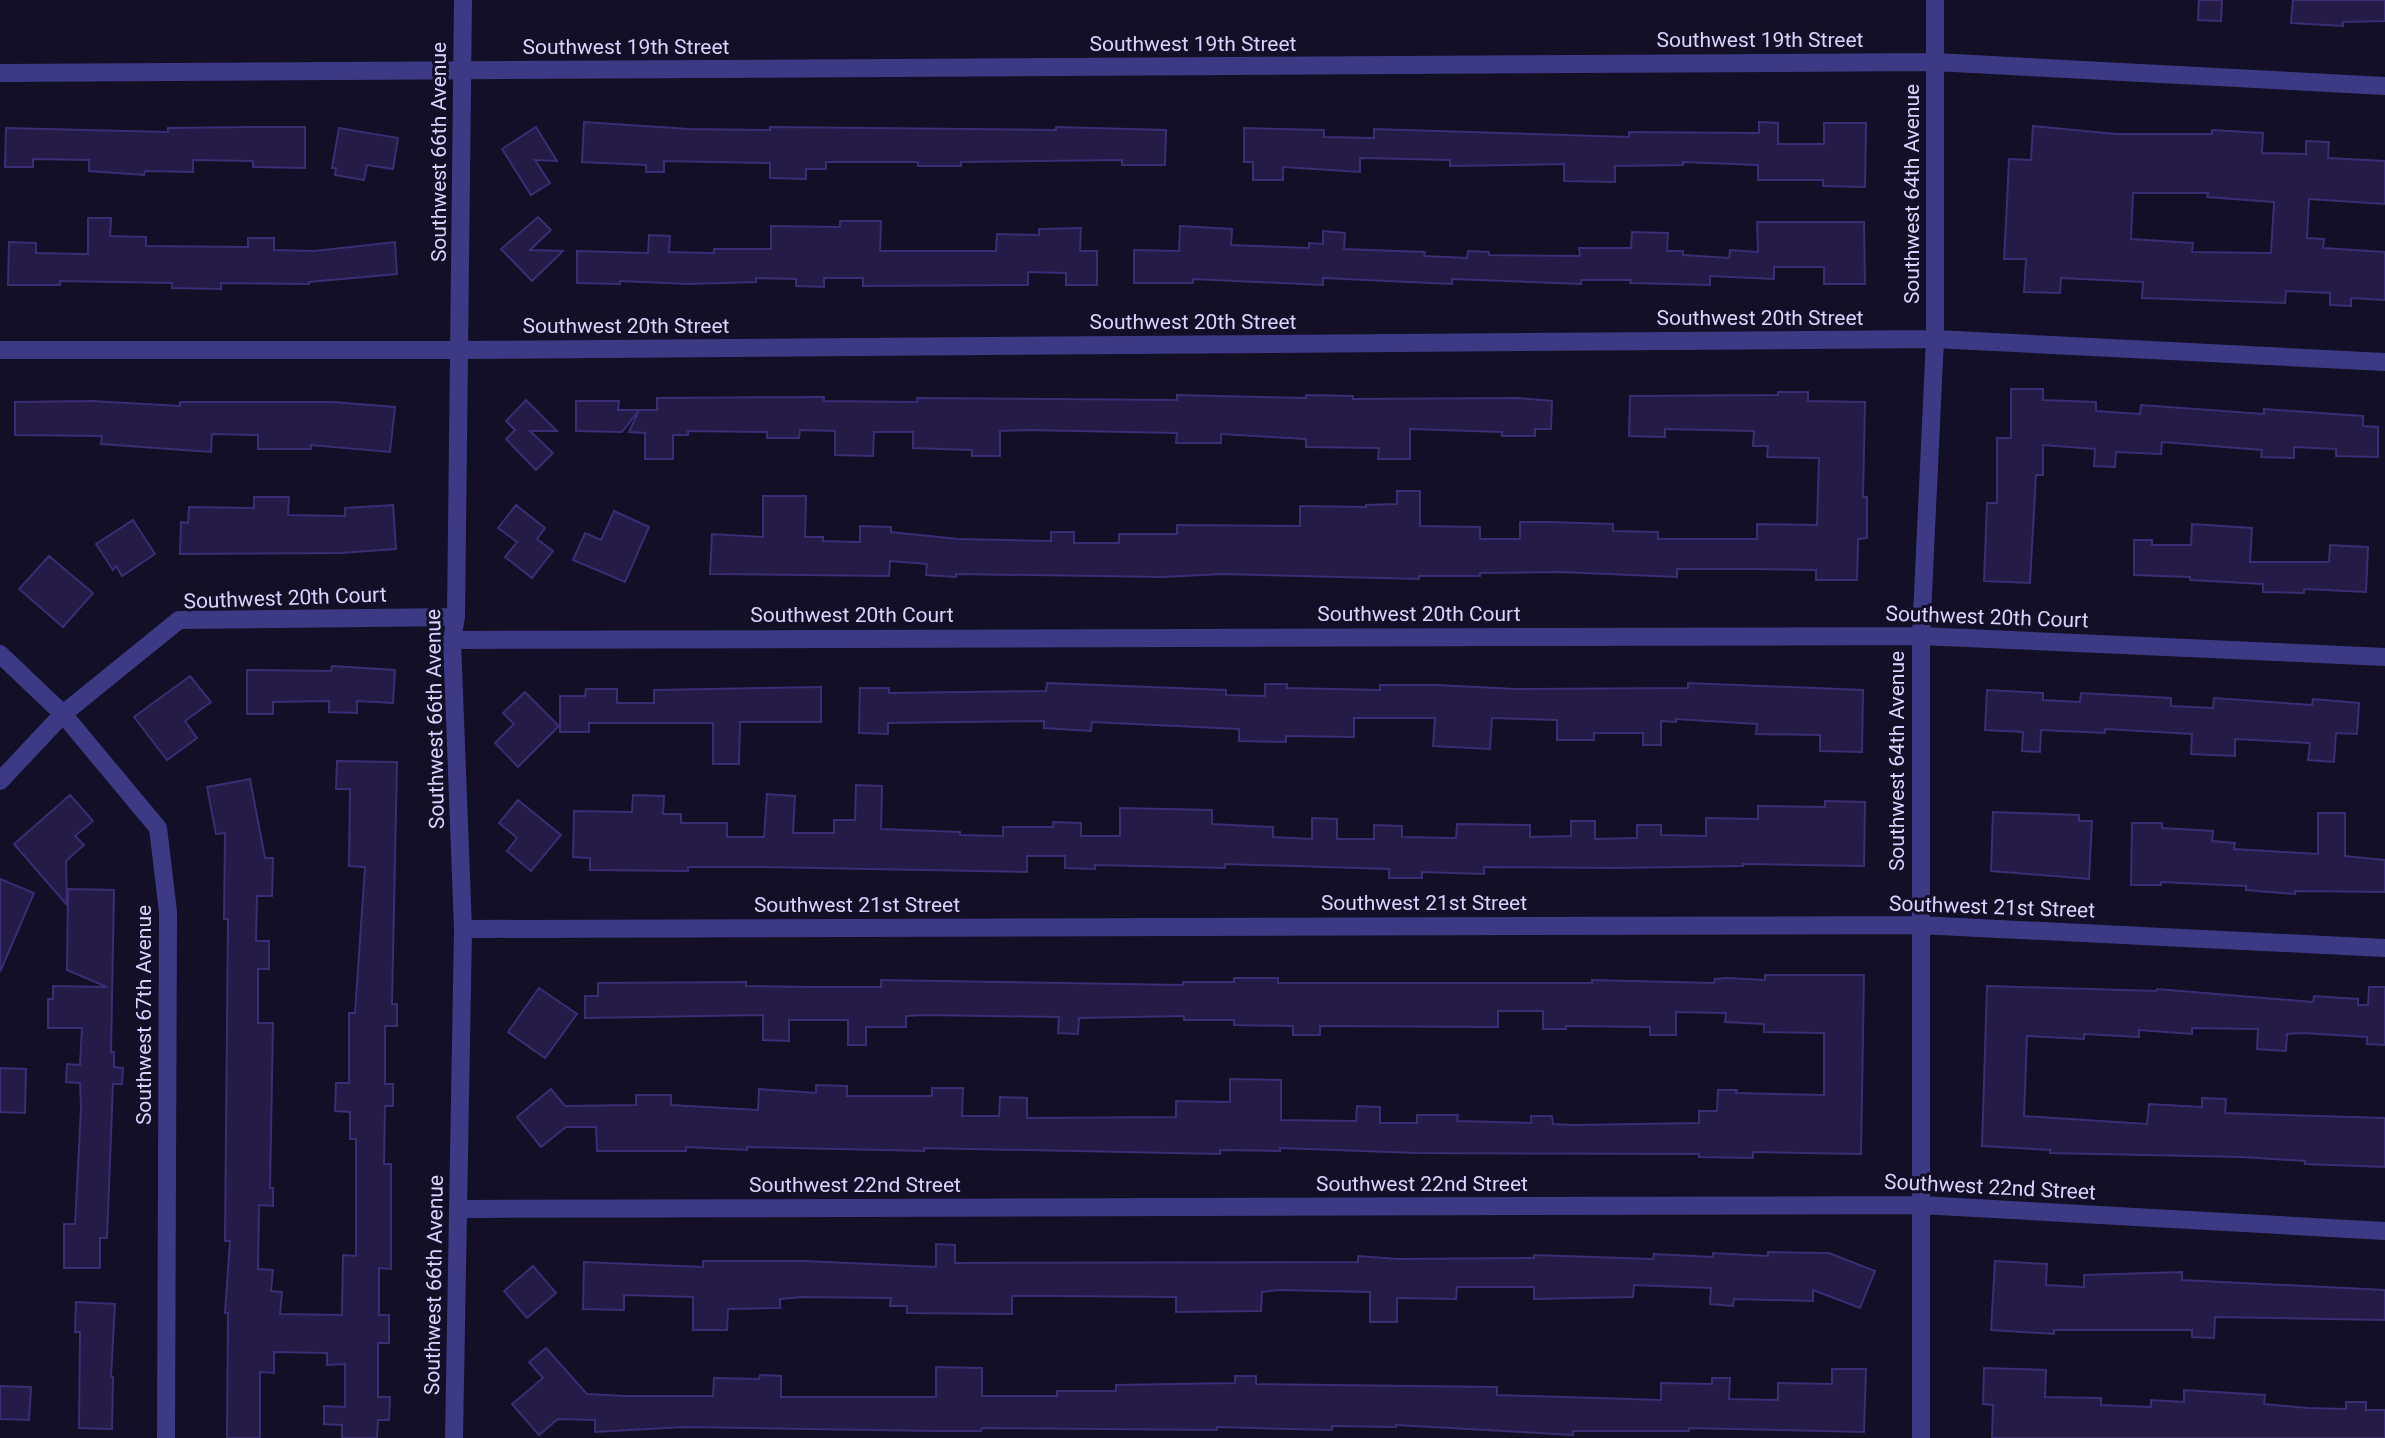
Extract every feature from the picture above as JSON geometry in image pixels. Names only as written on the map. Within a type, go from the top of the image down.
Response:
[{"type":"street","name":"Southwest 66th Avenue","points":[[454,1438],[463,929],[452,640],[456,617],[463,0]]},
{"type":"street","name":"Southwest 64th Avenue","points":[[1921,1438],[1921,636],[1935,339],[1935,0]]},
{"type":"street","name":"Southwest 19th Street","points":[[0,73],[1935,62],[2385,86]]},
{"type":"street","name":"Southwest 20th Street","points":[[0,350],[460,350],[1935,339],[2385,362]]},
{"type":"street","name":"Southwest 20th Court","points":[[0,781],[63,714],[179,620],[456,617]]},
{"type":"street","name":"Southwest 20th Court","points":[[452,640],[1921,636],[2385,657]]},
{"type":"street","name":"Southwest 67th Avenue","points":[[0,654],[63,714],[158,828],[168,912],[166,1438]]},
{"type":"street","name":"Southwest 21st Street","points":[[463,929],[1919,925],[2385,948]]},
{"type":"street","name":"Southwest 22nd Street","points":[[458,1209],[1921,1205],[2385,1231]]},
{"type":"building","points":[[2199,0],[2222,0],[2221,21],[2198,20]]},
{"type":"building","points":[[2293,0],[2385,0],[2385,21],[2343,22],[2343,26],[2291,23]]},
{"type":"building","points":[[584,122],[689,129],[770,130],[770,127],[1056,130],[1056,127],[1166,130],[1165,165],[1122,165],[1122,160],[961,162],[961,166],[918,166],[918,162],[826,162],[826,169],[806,169],[806,179],[770,178],[770,163],[664,161],[664,172],[646,172],[646,165],[582,162]]},
{"type":"building","points":[[1759,122],[1778,123],[1778,144],[1824,144],[1824,123],[1866,123],[1865,187],[1823,186],[1823,180],[1758,180],[1758,165],[1683,162],[1683,165],[1615,166],[1615,182],[1564,181],[1564,164],[1450,166],[1450,160],[1360,158],[1360,172],[1283,167],[1283,180],[1253,180],[1253,162],[1244,162],[1244,128],[1324,130],[1324,137],[1374,138],[1374,129],[1629,137],[1629,132],[1759,133]]},
{"type":"building","points":[[2033,126],[2116,134],[2212,134],[2212,130],[2263,133],[2262,153],[2306,154],[2306,141],[2329,142],[2328,158],[2385,161],[2385,204],[2309,199],[2307,238],[2324,239],[2323,248],[2385,252],[2385,300],[2351,298],[2351,306],[2330,305],[2330,293],[2286,291],[2285,303],[2142,298],[2143,282],[2061,278],[2060,293],[2024,292],[2026,259],[2004,259],[2009,159],[2031,160]],"holes":[[[2133,193],[2208,193],[2207,197],[2274,202],[2271,253],[2192,252],[2193,243],[2131,239]]]},
{"type":"building","points":[[305,127],[305,168],[253,167],[253,161],[193,160],[193,172],[145,171],[144,175],[89,171],[89,160],[33,159],[33,167],[5,167],[6,128],[168,132],[168,128]]},
{"type":"building","points":[[536,127],[557,161],[535,160],[550,183],[531,195],[502,149]]},
{"type":"building","points":[[339,128],[398,138],[393,169],[367,165],[364,180],[335,175],[336,168],[332,168]]},
{"type":"building","points":[[538,217],[551,230],[530,250],[563,251],[532,281],[501,249]]},
{"type":"building","points":[[88,218],[111,218],[110,236],[146,237],[146,246],[248,247],[248,238],[274,238],[274,250],[314,251],[395,242],[397,274],[309,284],[221,283],[221,289],[172,288],[172,283],[60,281],[60,285],[8,285],[9,242],[36,243],[36,253],[88,254]]},
{"type":"building","points":[[840,221],[881,221],[880,251],[996,251],[997,234],[1039,235],[1039,229],[1081,228],[1080,251],[1097,251],[1097,285],[1066,285],[1066,273],[1028,272],[1028,285],[863,286],[863,278],[824,278],[824,287],[796,286],[796,279],[756,278],[756,282],[688,284],[620,281],[620,284],[577,283],[577,251],[648,253],[649,235],[670,236],[669,252],[714,253],[714,249],[771,249],[771,226],[840,227]]},
{"type":"building","points":[[1757,222],[1864,222],[1865,284],[1824,284],[1824,267],[1774,267],[1774,279],[1710,276],[1710,285],[1630,283],[1631,280],[1581,280],[1581,284],[1452,279],[1452,284],[1323,278],[1323,285],[1193,279],[1193,283],[1134,283],[1134,250],[1179,251],[1180,226],[1232,229],[1231,245],[1309,248],[1309,243],[1323,244],[1323,231],[1345,233],[1344,249],[1425,252],[1424,256],[1467,258],[1468,251],[1489,252],[1489,255],[1580,256],[1579,248],[1631,248],[1632,232],[1668,233],[1667,251],[1683,251],[1683,255],[1729,258],[1730,250],[1758,252]]},
{"type":"building","points":[[2011,389],[2043,389],[2043,400],[2096,402],[2096,411],[2140,414],[2141,405],[2264,414],[2264,409],[2363,416],[2363,426],[2378,427],[2378,457],[2336,456],[2336,449],[2294,447],[2294,458],[2261,457],[2262,450],[2162,442],[2161,454],[2116,452],[2115,467],[2094,466],[2095,449],[2043,445],[2043,475],[2036,475],[2030,583],[1984,581],[1987,503],[1997,503],[1997,438],[2011,438]]},
{"type":"building","points":[[1778,392],[1808,392],[1808,401],[1865,402],[1863,497],[1867,497],[1867,538],[1858,539],[1857,580],[1816,580],[1816,570],[1757,569],[1677,569],[1677,577],[1561,572],[1419,576],[1419,579],[1222,574],[1162,577],[956,574],[956,577],[926,575],[927,564],[890,561],[889,576],[710,574],[712,534],[763,537],[763,496],[806,496],[805,537],[823,537],[823,541],[860,542],[860,526],[891,527],[891,532],[958,539],[1051,541],[1051,532],[1074,532],[1074,543],[1119,543],[1119,534],[1177,534],[1177,525],[1300,526],[1300,506],[1366,507],[1397,504],[1397,491],[1420,491],[1420,526],[1480,527],[1480,539],[1520,539],[1520,522],[1550,522],[1613,524],[1613,531],[1658,532],[1658,539],[1757,539],[1757,524],[1817,525],[1819,458],[1767,457],[1768,446],[1753,446],[1754,431],[1665,429],[1665,437],[1629,436],[1630,396],[1778,395]]},
{"type":"building","points":[[1177,395],[1306,398],[1306,395],[1353,396],[1353,399],[1517,398],[1552,401],[1551,429],[1535,429],[1535,436],[1502,436],[1502,432],[1410,429],[1410,459],[1378,459],[1379,448],[1306,447],[1306,439],[1221,434],[1221,443],[1176,443],[1177,433],[1026,430],[1000,431],[1000,456],[972,456],[972,450],[913,448],[913,432],[874,432],[873,456],[835,455],[835,431],[800,430],[799,438],[767,438],[767,432],[688,431],[688,435],[673,435],[673,459],[645,459],[645,433],[629,432],[639,410],[657,410],[657,398],[824,397],[824,401],[917,402],[917,398],[1177,400]]},
{"type":"building","points":[[526,400],[557,431],[530,431],[553,453],[536,470],[506,439],[515,430],[506,421]]},
{"type":"building","points":[[92,401],[180,406],[180,402],[333,402],[395,407],[390,452],[311,445],[311,449],[258,449],[258,435],[212,434],[211,452],[101,444],[102,436],[15,435],[15,402]]},
{"type":"building","points":[[576,401],[619,401],[618,410],[639,410],[622,432],[576,431]]},
{"type":"building","points":[[254,497],[289,497],[288,515],[345,516],[345,508],[393,505],[396,549],[340,553],[180,554],[181,522],[188,523],[189,507],[254,508]]},
{"type":"building","points":[[516,505],[545,528],[537,539],[553,551],[532,578],[505,557],[517,542],[498,528]]},
{"type":"building","points":[[614,511],[649,527],[625,582],[573,560],[585,533],[601,540]]},
{"type":"building","points":[[133,520],[155,554],[122,576],[116,566],[113,570],[96,544]]},
{"type":"building","points":[[2192,524],[2252,528],[2250,562],[2329,562],[2330,545],[2368,547],[2366,592],[2304,589],[2304,593],[2263,592],[2263,584],[2134,575],[2134,540],[2152,540],[2152,545],[2191,545]]},
{"type":"building","points":[[49,556],[93,593],[63,627],[19,589]]},
{"type":"building","points":[[332,666],[395,670],[393,703],[357,701],[357,713],[329,712],[329,701],[273,702],[273,714],[247,714],[247,670],[331,671]]},
{"type":"building","points":[[190,676],[211,702],[185,721],[197,738],[167,760],[134,717]]},
{"type":"building","points":[[1047,683],[1226,690],[1226,695],[1265,696],[1265,684],[1287,684],[1287,688],[1380,690],[1380,685],[1515,689],[1688,688],[1688,683],[1863,690],[1862,752],[1820,751],[1820,735],[1756,734],[1757,724],[1676,719],[1676,722],[1661,721],[1661,745],[1643,745],[1643,733],[1594,733],[1594,740],[1557,740],[1557,720],[1492,718],[1490,749],[1433,746],[1435,718],[1354,718],[1354,737],[1286,736],[1286,742],[1239,741],[1239,729],[1092,722],[1091,731],[1044,728],[1044,721],[888,723],[888,734],[859,733],[860,688],[889,688],[889,693],[1046,691]]},
{"type":"building","points":[[821,687],[821,722],[740,722],[739,764],[713,764],[713,723],[589,723],[589,732],[560,732],[560,696],[585,696],[586,689],[617,689],[617,703],[654,703],[654,690]]},
{"type":"building","points":[[1987,690],[2043,693],[2043,700],[2080,702],[2081,693],[2171,698],[2171,706],[2213,708],[2214,698],[2312,705],[2313,699],[2359,703],[2357,734],[2336,733],[2334,762],[2308,760],[2310,743],[2235,739],[2235,756],[2191,754],[2192,734],[2105,729],[2105,733],[2041,730],[2040,752],[2022,751],[2023,732],[1985,730]]},
{"type":"building","points":[[525,692],[559,726],[518,767],[495,743],[514,724],[503,713]]},
{"type":"building","points":[[337,761],[397,762],[392,1004],[397,1004],[397,1026],[385,1026],[385,1084],[393,1084],[393,1106],[385,1106],[384,1164],[391,1164],[391,1269],[379,1268],[379,1315],[389,1315],[389,1343],[378,1343],[378,1397],[390,1397],[389,1420],[378,1420],[377,1438],[342,1438],[342,1425],[324,1424],[324,1406],[345,1407],[345,1364],[327,1365],[327,1353],[274,1352],[274,1373],[260,1372],[260,1438],[227,1438],[228,1313],[225,1313],[230,1241],[225,1241],[228,919],[224,919],[225,833],[216,834],[207,787],[250,779],[265,858],[273,858],[272,896],[257,896],[256,941],[269,941],[269,969],[258,969],[258,1023],[273,1023],[270,1188],[273,1188],[273,1206],[259,1205],[258,1269],[273,1270],[271,1291],[282,1292],[280,1314],[342,1315],[343,1255],[356,1256],[356,1139],[350,1139],[350,1112],[335,1111],[336,1083],[349,1083],[349,1013],[355,1013],[365,867],[349,866],[350,789],[336,789]]},
{"type":"building","points":[[856,785],[882,786],[881,829],[1003,836],[1003,827],[1053,827],[1053,822],[1081,823],[1081,836],[1120,836],[1120,808],[1212,810],[1212,824],[1273,827],[1273,837],[1312,839],[1312,818],[1337,819],[1337,839],[1374,839],[1374,825],[1402,826],[1402,837],[1456,838],[1457,824],[1530,825],[1530,837],[1571,836],[1571,821],[1595,821],[1595,839],[1637,838],[1637,825],[1661,825],[1661,835],[1706,836],[1706,818],[1758,819],[1758,806],[1825,807],[1825,801],[1865,802],[1864,866],[1743,864],[1615,868],[1484,867],[1484,874],[1422,872],[1422,878],[1389,878],[1389,869],[1225,864],[1225,868],[1095,865],[1095,869],[1065,868],[1065,856],[1027,856],[1027,872],[756,867],[688,867],[688,871],[590,870],[590,858],[573,857],[574,811],[632,812],[633,795],[664,796],[663,814],[681,814],[681,823],[727,823],[727,837],[764,837],[767,794],[795,796],[793,833],[834,833],[834,820],[855,820]]},
{"type":"building","points":[[70,795],[93,821],[75,836],[84,845],[66,861],[67,905],[14,844]]},
{"type":"building","points":[[518,800],[561,835],[531,871],[507,851],[517,838],[499,823]]},
{"type":"building","points":[[1993,812],[2079,815],[2079,821],[2092,821],[2089,879],[1991,871]]},
{"type":"building","points":[[2318,813],[2345,813],[2345,856],[2385,860],[2385,892],[2295,891],[2295,894],[2246,890],[2246,886],[2161,882],[2161,885],[2131,885],[2132,823],[2162,823],[2162,828],[2213,831],[2212,841],[2235,843],[2234,849],[2318,854]]},
{"type":"building","points":[[0,879],[34,893],[0,972]]},
{"type":"building","points":[[68,889],[114,890],[111,1052],[114,1052],[114,1067],[123,1068],[122,1084],[113,1084],[107,1238],[100,1238],[100,1268],[64,1268],[64,1224],[75,1224],[81,1108],[80,1083],[66,1082],[67,1064],[80,1065],[82,1028],[48,1028],[48,999],[53,999],[53,986],[107,987],[67,970]]},
{"type":"building","points":[[1765,975],[1864,975],[1861,1154],[1753,1152],[1753,1158],[1699,1157],[1699,1154],[1416,1153],[1280,1148],[1280,1151],[1220,1150],[1220,1154],[747,1147],[747,1150],[686,1147],[686,1151],[597,1151],[596,1127],[566,1127],[541,1147],[517,1117],[551,1089],[565,1106],[636,1105],[636,1095],[671,1095],[671,1105],[758,1110],[759,1089],[816,1093],[816,1085],[847,1086],[847,1096],[932,1096],[932,1088],[963,1088],[962,1116],[999,1116],[1000,1097],[1027,1098],[1027,1118],[1176,1117],[1176,1101],[1230,1102],[1230,1079],[1281,1080],[1281,1120],[1356,1121],[1357,1106],[1380,1107],[1380,1123],[1417,1123],[1417,1115],[1458,1115],[1457,1121],[1531,1123],[1531,1116],[1552,1116],[1553,1124],[1574,1125],[1699,1123],[1699,1111],[1717,1111],[1718,1090],[1737,1090],[1736,1093],[1824,1095],[1824,1033],[1764,1032],[1764,1024],[1725,1022],[1726,1013],[1676,1012],[1676,1035],[1650,1035],[1650,1027],[1566,1026],[1566,1029],[1543,1029],[1543,1011],[1498,1011],[1498,1027],[1320,1026],[1320,1035],[1293,1035],[1293,1026],[1234,1025],[1234,1020],[1184,1020],[1184,1016],[1079,1018],[1078,1034],[1058,1033],[1059,1017],[924,1015],[906,1016],[906,1027],[866,1027],[866,1045],[848,1045],[848,1020],[789,1020],[789,1041],[763,1040],[763,1015],[585,1018],[585,996],[598,996],[598,983],[746,982],[746,986],[881,987],[881,980],[1183,985],[1183,982],[1234,982],[1234,978],[1278,978],[1278,983],[1592,983],[1592,980],[1714,983],[1715,979],[1727,978],[1765,980]]},
{"type":"building","points":[[1987,986],[2157,989],[2313,1002],[2314,996],[2358,999],[2358,1005],[2368,1005],[2369,987],[2385,987],[2385,1045],[2367,1044],[2367,1037],[2303,1033],[2287,1034],[2286,1051],[2257,1049],[2258,1029],[2192,1028],[2192,1034],[2139,1030],[2139,1037],[2084,1034],[2084,1039],[2027,1036],[2024,1116],[2147,1124],[2149,1104],[2202,1107],[2202,1098],[2226,1099],[2225,1113],[2385,1118],[2385,1167],[2305,1164],[2305,1161],[2242,1157],[2050,1153],[2050,1150],[1982,1146]]},
{"type":"building","points":[[539,988],[577,1014],[545,1058],[508,1032]]},
{"type":"building","points":[[0,1068],[26,1069],[25,1113],[0,1112]]},
{"type":"building","points":[[936,1244],[955,1245],[955,1263],[1358,1262],[1358,1256],[1398,1259],[1534,1258],[1534,1255],[1653,1259],[1654,1254],[1713,1257],[1713,1253],[1768,1256],[1768,1252],[1829,1253],[1875,1271],[1860,1308],[1813,1290],[1813,1301],[1734,1299],[1733,1306],[1710,1304],[1711,1288],[1634,1285],[1633,1297],[1534,1299],[1534,1287],[1457,1287],[1456,1299],[1397,1298],[1397,1322],[1370,1322],[1370,1292],[1279,1290],[1262,1292],[1261,1311],[1176,1312],[1176,1297],[1012,1296],[1012,1314],[907,1313],[907,1306],[890,1306],[891,1298],[803,1297],[780,1299],[780,1308],[728,1309],[727,1330],[693,1330],[693,1297],[624,1295],[624,1310],[583,1309],[584,1262],[703,1267],[703,1261],[804,1261],[936,1267]]},
{"type":"building","points":[[1995,1261],[2047,1264],[2046,1285],[2084,1287],[2084,1275],[2182,1272],[2182,1280],[2385,1290],[2385,1320],[2215,1317],[2214,1338],[2192,1337],[2192,1330],[2054,1330],[2054,1334],[1991,1330]]},
{"type":"building","points":[[533,1266],[556,1293],[527,1318],[504,1291]]},
{"type":"building","points":[[76,1302],[115,1304],[111,1377],[112,1429],[79,1428],[80,1332],[75,1332]]},
{"type":"building","points":[[546,1348],[587,1394],[625,1396],[713,1396],[714,1378],[759,1379],[760,1375],[781,1376],[781,1397],[936,1397],[936,1367],[982,1368],[982,1396],[1057,1396],[1057,1391],[1116,1391],[1116,1385],[1235,1383],[1235,1376],[1256,1376],[1256,1384],[1497,1387],[1497,1395],[1661,1400],[1661,1383],[1712,1384],[1712,1378],[1730,1378],[1729,1399],[1778,1400],[1778,1383],[1832,1384],[1832,1369],[1866,1369],[1864,1432],[1689,1428],[1689,1431],[1573,1431],[1573,1435],[1396,1425],[1332,1426],[1332,1430],[1217,1427],[1217,1430],[982,1428],[981,1431],[935,1431],[684,1427],[595,1432],[595,1420],[558,1419],[539,1435],[512,1404],[543,1378],[529,1362]]},
{"type":"building","points":[[1984,1368],[2046,1370],[2045,1397],[2101,1398],[2101,1405],[2151,1407],[2151,1400],[2184,1402],[2184,1390],[2265,1395],[2264,1404],[2308,1408],[2346,1409],[2346,1402],[2366,1402],[2366,1410],[2385,1410],[2385,1438],[1992,1438],[1993,1405],[1983,1404]]},
{"type":"building","points":[[0,1386],[31,1387],[29,1420],[0,1419]]}]
